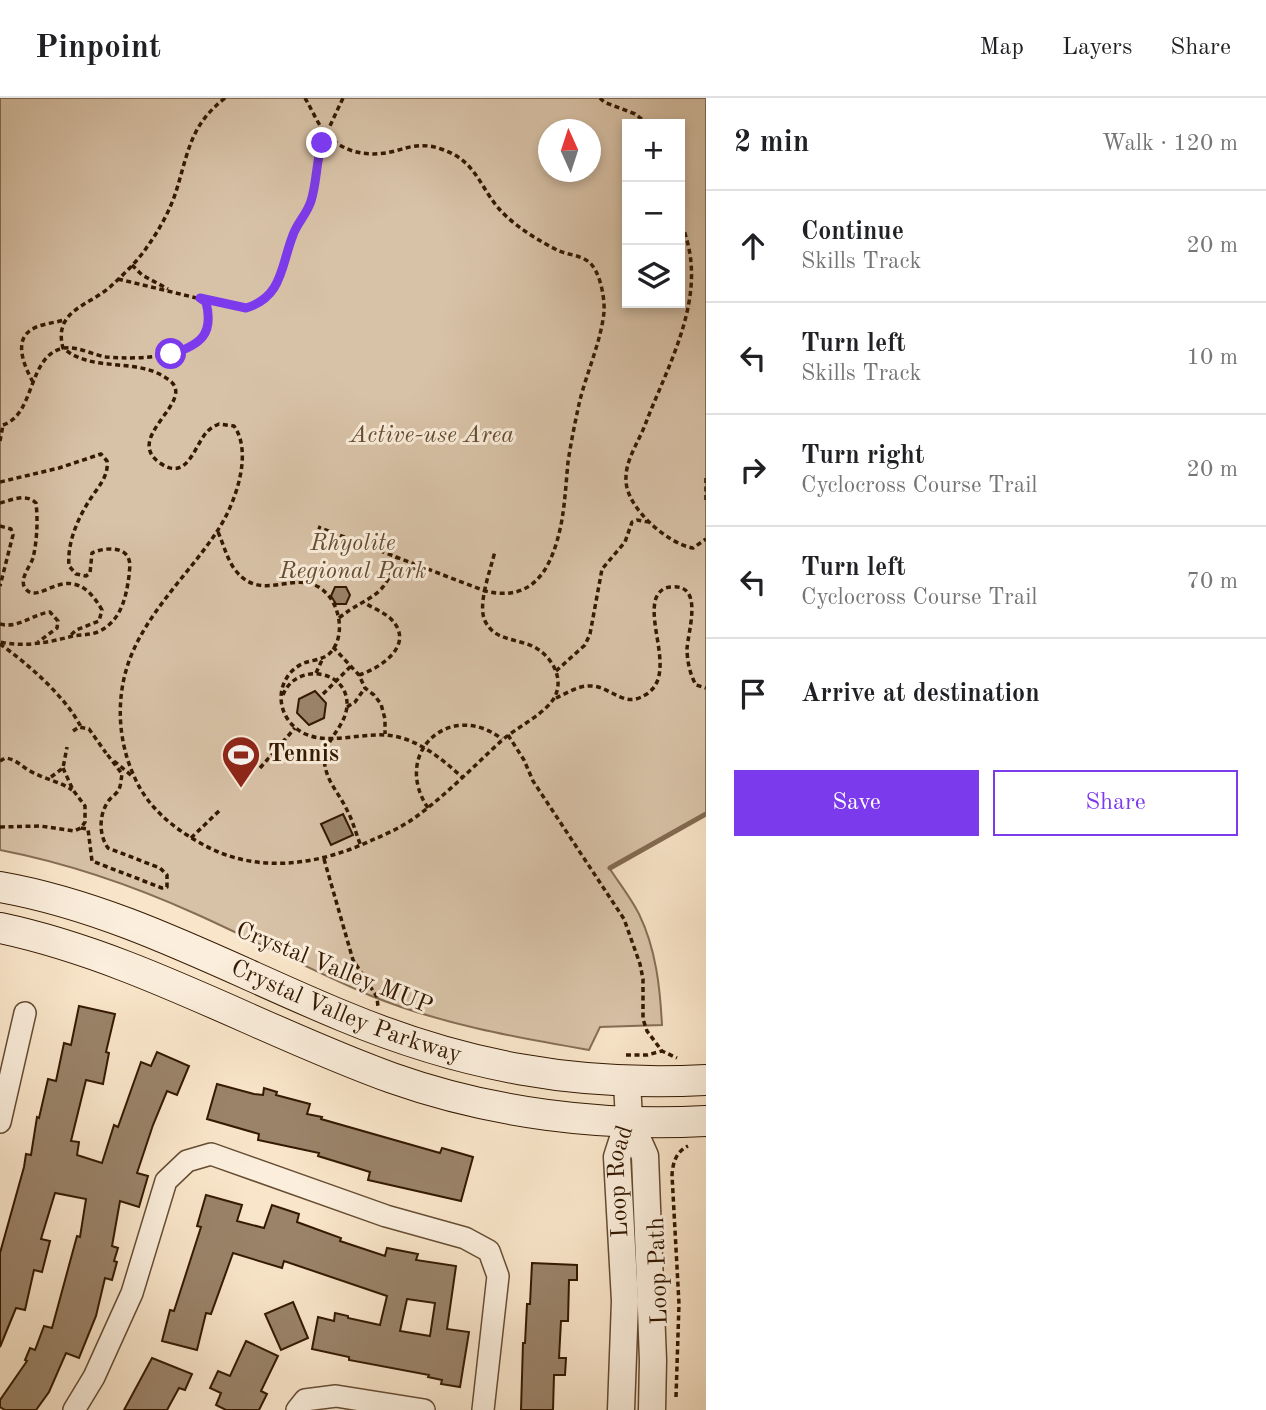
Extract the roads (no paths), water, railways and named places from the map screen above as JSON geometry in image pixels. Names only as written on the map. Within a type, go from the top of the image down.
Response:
[{"type":"main road","name":"Crystal Valley Parkway","points":[[0,887],[58,900],[146,931],[342,1016],[439,1051],[491,1065],[572,1078],[621,1069],[706,1080]]},
{"type":"main road","name":"Crystal Valley Parkway","points":[[0,928],[46,940],[131,970],[350,1062],[431,1090],[521,1111],[567,1117],[628,1120],[701,1132]]},
{"type":"street","points":[[0,1122],[25,1013]]},
{"type":"street","points":[[621,1069],[628,1120]]},
{"type":"street","name":"Loop Road","points":[[621,1410],[625,1301],[617,1157],[628,1120]]},
{"type":"street","name":"Loop Road","points":[[628,1120],[645,1156],[651,1284],[652,1410]]},
{"type":"street","points":[[74,1410],[94,1377],[132,1293],[166,1181],[187,1161],[211,1154],[386,1216],[465,1238],[489,1251],[498,1276],[483,1410]]},
{"type":"street","points":[[297,1410],[305,1400],[336,1396],[424,1410]]},
{"type":"waterway","points":[[610,868],[706,814]]},
{"type":"place","name":"Tennis","points":[[241,789]]},
{"type":"park label","name":"Active-use Area","points":[[432,436]]},
{"type":"park label","name":"Rhyolite Regional Park","points":[[353,558]]}]
